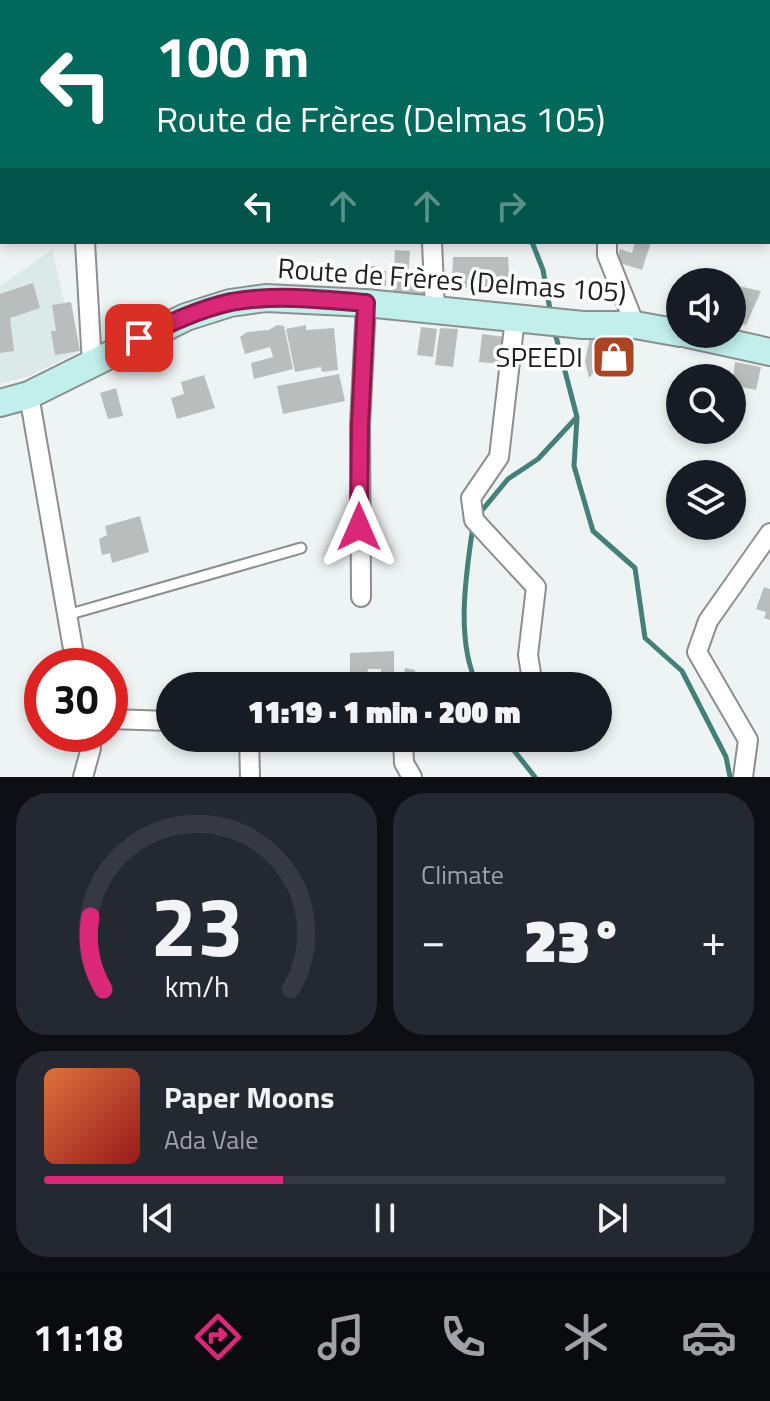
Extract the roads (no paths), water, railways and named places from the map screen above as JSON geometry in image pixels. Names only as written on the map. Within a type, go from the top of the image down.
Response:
[{"type":"main road","name":"Route de Frères (Delmas 105)","points":[[0,403],[29,395],[174,322],[230,303],[266,298],[366,303],[583,325],[635,325],[666,331]]},
{"type":"main road","points":[[746,347],[770,352]]},
{"type":"street","points":[[85,244],[92,364]]},
{"type":"street","points":[[432,244],[435,310]]},
{"type":"street","points":[[607,244],[607,255],[635,325]]},
{"type":"street","points":[[361,597],[360,425],[366,303]]},
{"type":"street","points":[[521,319],[499,457],[471,498],[474,520],[536,587],[528,655],[531,672]]},
{"type":"street","points":[[29,395],[73,648]]},
{"type":"street","points":[[743,777],[748,740],[697,652],[708,621],[770,533]]},
{"type":"street","points":[[128,720],[156,721]]},
{"type":"street","points":[[83,777],[90,752]]},
{"type":"street","points":[[249,752],[250,777]]},
{"type":"street","points":[[404,752],[404,763],[412,777]]},
{"type":"lane","points":[[67,615],[301,548]]},
{"type":"waterway","points":[[533,244],[543,270],[551,315]]},
{"type":"waterway","points":[[479,514],[508,479],[538,459],[577,417],[554,329]]},
{"type":"waterway","points":[[577,417],[574,466],[593,531],[635,568],[645,638],[682,671],[726,757],[730,777]]},
{"type":"waterway","points":[[473,526],[464,608],[464,629],[473,672]]},
{"type":"waterway","points":[[515,752],[535,777]]},
{"type":"place","name":"SPEEDI","points":[[614,357]]}]
